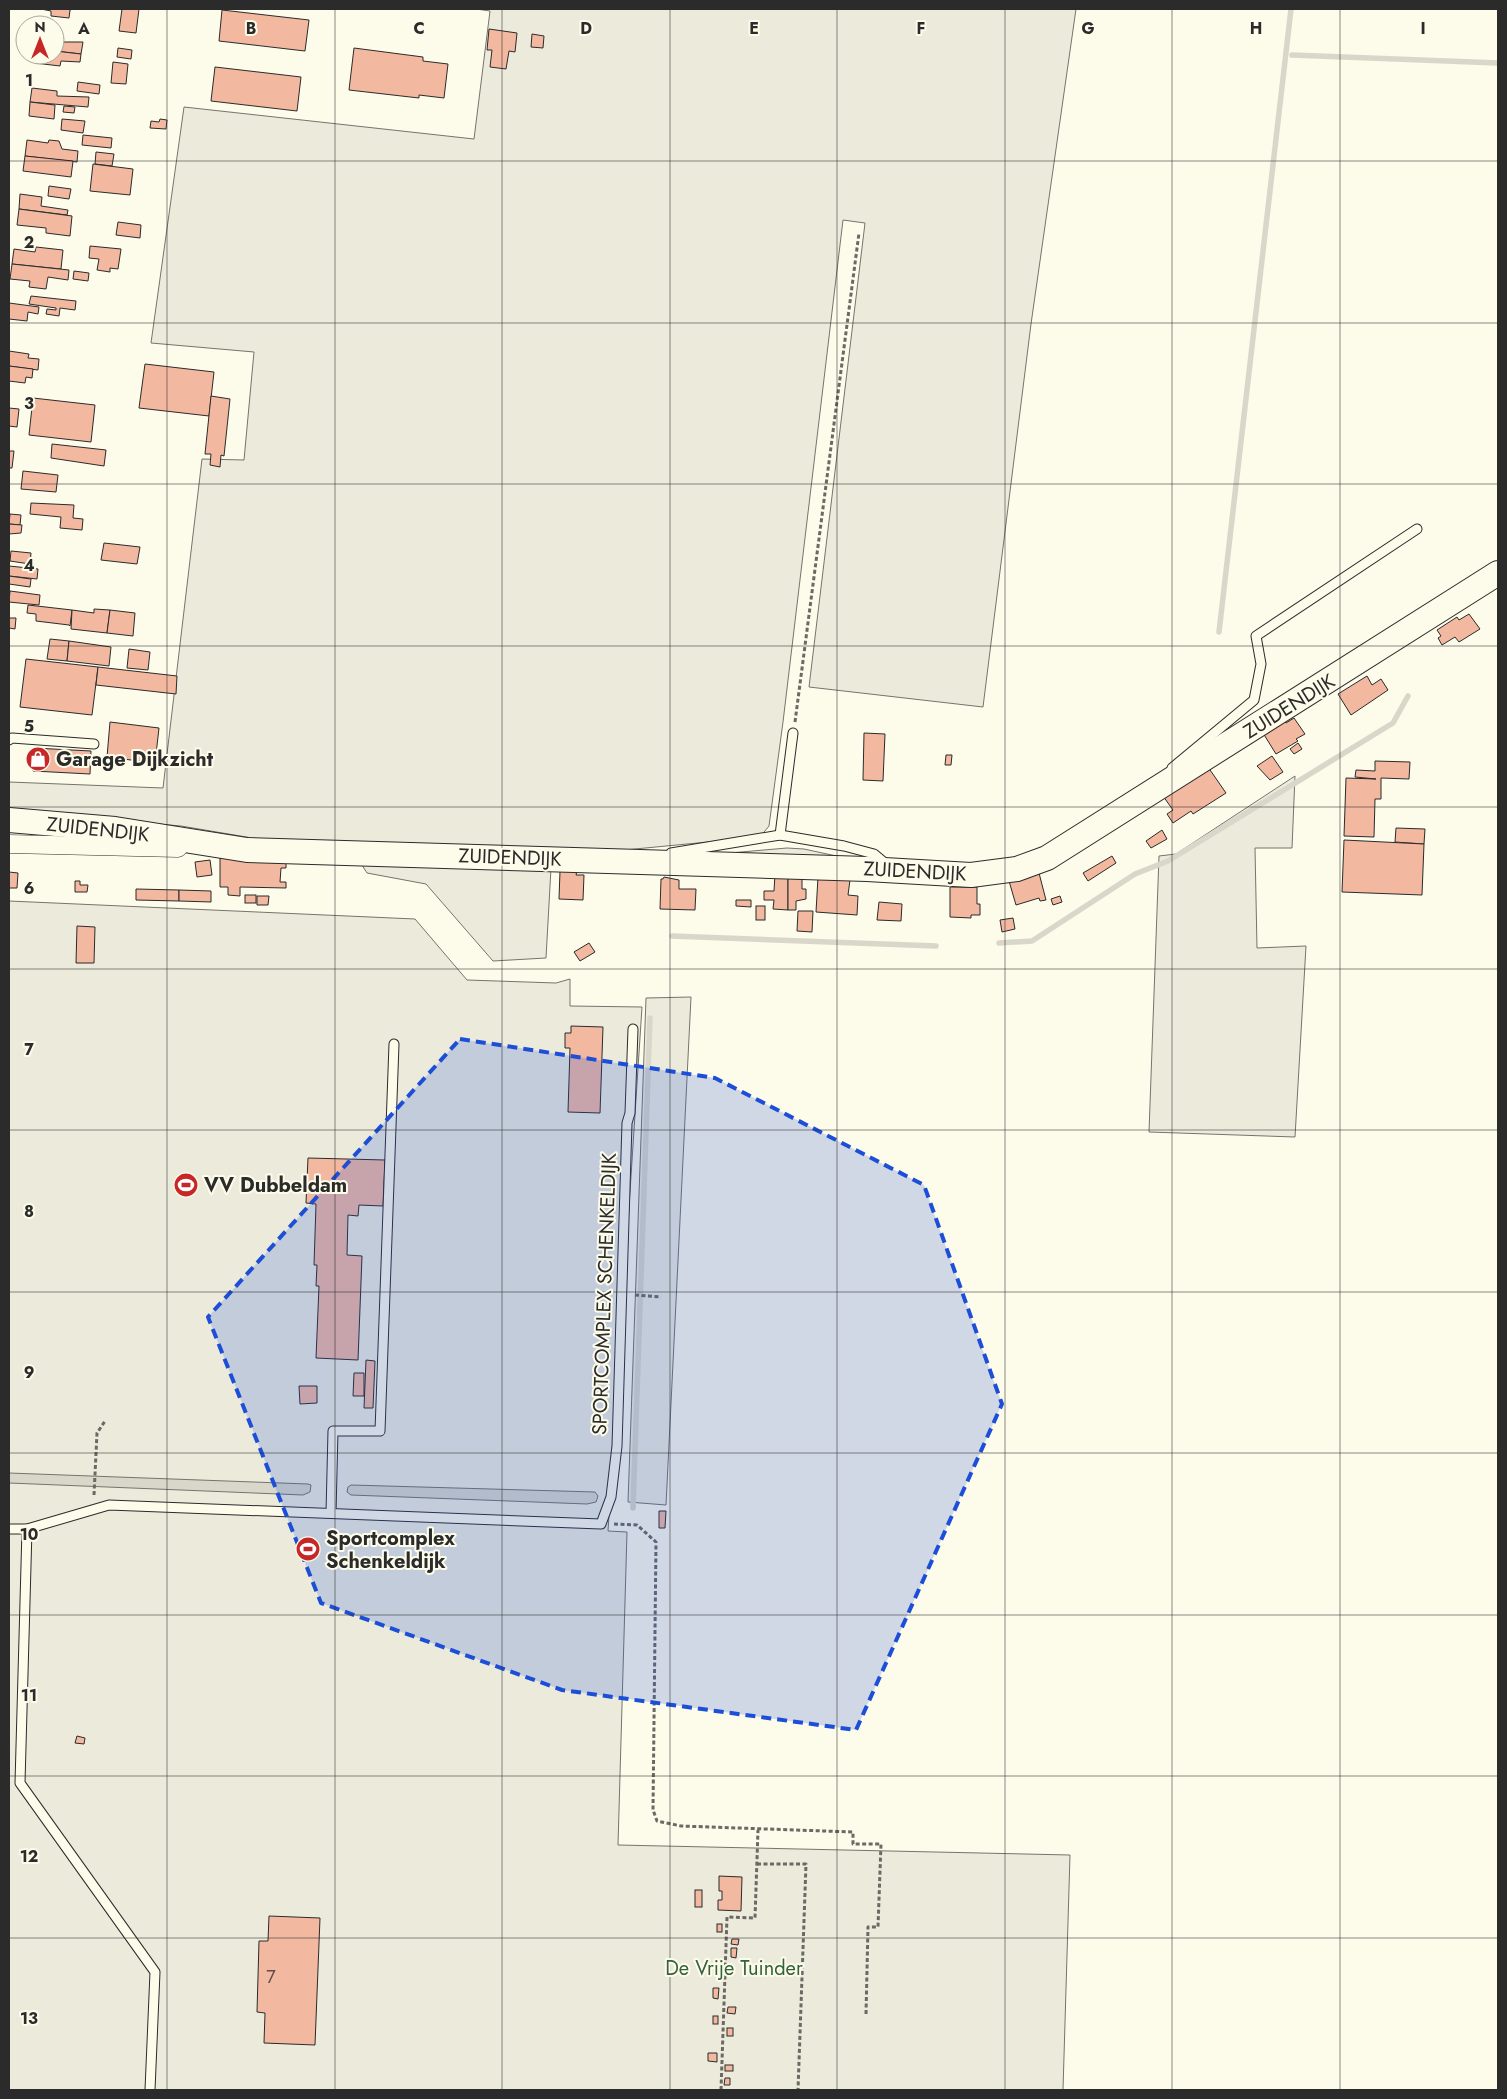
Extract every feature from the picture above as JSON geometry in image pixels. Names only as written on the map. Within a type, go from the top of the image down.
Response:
[{"type":"street","name":"ZUIDENDIJK","points":[[9,844],[629,860],[971,875],[1017,869],[1048,858],[1152,794],[1498,573]]},
{"type":"street","name":"ZUIDENDIJK","points":[[9,820],[115,828],[247,850]]},
{"type":"lane","points":[[1152,794],[1176,763],[1254,700],[1261,664],[1256,636],[1417,528]]},
{"type":"lane","points":[[780,835],[793,733]]},
{"type":"lane","points":[[9,740],[12,738],[94,744]]},
{"type":"lane","points":[[629,860],[780,835],[844,846],[874,854],[895,871]]},
{"type":"lane","name":"SPORTCOMPLEX SCHENKELDIJK","points":[[601,1524],[612,1497],[617,1446],[627,1123],[630,1113],[633,1029]]},
{"type":"lane","points":[[331,1513],[333,1431],[380,1431],[394,1044]]},
{"type":"lane","points":[[9,1528],[27,1529],[110,1505],[601,1524]]},
{"type":"lane","points":[[27,1529],[20,1783],[154,1972],[150,2090]]},
{"type":"path","points":[[793,733],[859,233]]},
{"type":"path","points":[[622,1295],[661,1297]]},
{"type":"path","points":[[94,1494],[97,1433],[105,1420]]},
{"type":"path","points":[[601,1524],[637,1525],[656,1542],[653,1810],[657,1821],[681,1826],[853,1832],[852,1844],[881,1844],[878,1927],[868,1927],[866,2014]]},
{"type":"path","points":[[721,2090],[727,1917],[756,1918],[758,1830]]},
{"type":"path","points":[[757,1864],[806,1864],[798,2090]]},
{"type":"highlighted area","points":[[460,1039],[715,1078],[924,1185],[1002,1404],[856,1730],[562,1690],[321,1603],[208,1317]]},
{"type":"green space","points":[[476,9],[1076,9],[1031,324],[983,707],[809,687],[865,223],[843,220],[783,722],[769,826],[760,837],[614,851],[264,840],[181,826],[9,811],[9,782],[163,788],[202,459],[244,460],[254,352],[151,343],[184,107],[474,139],[490,11]]},
{"type":"green space","points":[[1295,776],[1292,848],[1255,848],[1257,948],[1306,946],[1295,1137],[1149,1132],[1159,856],[1176,854]]},
{"type":"green space","points":[[787,848],[804,849],[841,857],[718,854]]},
{"type":"green space","points":[[360,862],[551,868],[546,958],[493,961],[426,884],[367,873]]},
{"type":"green space","name":"Sportcomplex Schenkeldijk","points":[[9,901],[415,919],[467,980],[556,983],[570,979],[570,1006],[642,1007],[608,1531],[627,1532],[618,1845],[1070,1855],[1063,2090],[9,2090]]},
{"type":"green space","points":[[691,997],[666,1505],[628,1502],[646,998]]},
{"type":"shaded area","points":[[9,1473],[311,1485],[310,1492],[303,1495],[9,1483]]},
{"type":"shaded area","points":[[351,1485],[595,1492],[598,1496],[596,1502],[587,1504],[351,1495],[347,1492],[348,1487]]},
{"type":"building","points":[[41,9],[73,9],[70,10],[69,18],[65,18],[65,15],[51,15],[51,11]]},
{"type":"building","points":[[122,9],[139,9],[136,33],[119,31]]},
{"type":"building","points":[[222,10],[309,20],[305,51],[219,41]]},
{"type":"building","points":[[489,29],[517,33],[515,52],[509,51],[506,69],[490,67],[492,50],[487,50]]},
{"type":"building","points":[[532,34],[544,36],[543,48],[531,47]]},
{"type":"building","points":[[65,42],[83,42],[81,54],[65,52]]},
{"type":"building","points":[[118,48],[132,50],[131,59],[117,57]]},
{"type":"building","points":[[354,48],[423,57],[423,61],[448,64],[444,98],[419,95],[419,98],[349,90]]},
{"type":"building","points":[[65,52],[81,54],[80,62],[65,61]]},
{"type":"building","points":[[113,62],[128,64],[126,84],[111,83]]},
{"type":"building","points":[[215,67],[301,77],[297,111],[211,101]]},
{"type":"building","points":[[78,82],[100,85],[99,94],[77,91]]},
{"type":"building","points":[[32,88],[57,91],[57,96],[89,97],[88,107],[30,102]]},
{"type":"building","points":[[30,102],[55,105],[54,119],[29,116]]},
{"type":"building","points":[[64,106],[75,107],[74,113],[63,112]]},
{"type":"building","points":[[62,119],[85,121],[83,133],[61,130]]},
{"type":"building","points":[[160,119],[167,120],[166,129],[150,128],[151,121],[159,122]]},
{"type":"building","points":[[83,135],[112,138],[111,148],[82,145]]},
{"type":"building","points":[[27,140],[48,143],[49,140],[59,141],[62,149],[78,151],[77,162],[25,156]]},
{"type":"building","points":[[96,152],[114,154],[112,166],[95,164]]},
{"type":"building","points":[[25,156],[73,161],[71,177],[23,171]]},
{"type":"building","points":[[93,164],[133,169],[130,195],[90,191]]},
{"type":"building","points":[[49,186],[71,189],[69,199],[48,196]]},
{"type":"building","points":[[20,194],[42,197],[41,206],[68,210],[67,215],[19,209]]},
{"type":"building","points":[[19,209],[72,216],[70,236],[46,233],[46,228],[17,225]]},
{"type":"building","points":[[118,222],[141,225],[140,238],[116,235]]},
{"type":"building","points":[[90,246],[121,249],[118,269],[110,268],[110,272],[97,270],[99,259],[89,258]]},
{"type":"building","points":[[36,247],[63,250],[61,269],[12,264],[14,249],[35,252]]},
{"type":"building","points":[[12,264],[69,270],[68,280],[48,277],[46,289],[29,287],[30,281],[10,279]]},
{"type":"building","points":[[74,271],[89,273],[88,281],[73,279]]},
{"type":"building","points":[[31,296],[76,301],[75,310],[60,308],[59,316],[46,314],[47,309],[56,310],[56,308],[29,304]]},
{"type":"building","points":[[9,303],[39,307],[38,314],[28,312],[27,321],[9,319]]},
{"type":"building","points":[[9,351],[29,354],[28,358],[39,359],[38,370],[9,366]]},
{"type":"building","points":[[145,364],[214,372],[209,416],[139,408]]},
{"type":"building","points":[[9,366],[33,369],[32,378],[26,377],[25,383],[9,381]]},
{"type":"building","points":[[211,396],[230,399],[224,456],[221,455],[220,467],[210,465],[211,454],[205,454]]},
{"type":"building","points":[[33,398],[95,405],[91,442],[29,435]]},
{"type":"building","points":[[9,408],[19,409],[17,427],[9,426]]},
{"type":"building","points":[[52,444],[106,450],[104,466],[51,458]]},
{"type":"building","points":[[9,451],[14,451],[12,468],[9,468]]},
{"type":"building","points":[[23,471],[58,475],[56,492],[21,489]]},
{"type":"building","points":[[31,503],[74,505],[73,518],[83,519],[82,530],[60,528],[61,517],[30,514]]},
{"type":"building","points":[[10,514],[21,515],[20,525],[9,524]]},
{"type":"building","points":[[9,524],[22,525],[21,533],[9,534]]},
{"type":"building","points":[[104,543],[140,547],[137,564],[101,560]]},
{"type":"building","points":[[11,551],[31,553],[30,564],[10,561]]},
{"type":"building","points":[[9,566],[38,569],[37,579],[9,576]]},
{"type":"building","points":[[9,576],[31,579],[30,587],[9,584]]},
{"type":"building","points":[[10,591],[40,595],[39,605],[9,602]]},
{"type":"building","points":[[28,605],[72,610],[70,626],[36,621],[36,614],[27,613]]},
{"type":"building","points":[[94,609],[110,610],[107,633],[71,629],[72,610],[94,613]]},
{"type":"building","points":[[110,610],[135,613],[133,636],[107,633]]},
{"type":"building","points":[[1469,614],[1480,629],[1459,642],[1455,637],[1442,645],[1438,638],[1441,636],[1437,630],[1457,617],[1459,620]]},
{"type":"building","points":[[9,618],[16,618],[15,629],[9,628]]},
{"type":"building","points":[[50,639],[69,641],[67,661],[47,659]]},
{"type":"building","points":[[69,641],[111,647],[109,666],[67,661]]},
{"type":"building","points":[[129,649],[150,652],[148,670],[127,668]]},
{"type":"building","points":[[26,659],[98,667],[92,715],[20,707]]},
{"type":"building","points":[[98,667],[177,676],[176,694],[96,685]]},
{"type":"building","points":[[1367,676],[1372,685],[1381,679],[1388,690],[1351,715],[1338,694]]},
{"type":"building","points":[[1294,718],[1305,734],[1296,739],[1298,741],[1276,754],[1263,733],[1284,720],[1286,723]]},
{"type":"building","points":[[110,722],[159,728],[155,763],[107,757]]},
{"type":"building","points":[[864,733],[885,734],[883,781],[863,780]]},
{"type":"building","points":[[1298,743],[1302,749],[1294,754],[1290,749]]},
{"type":"building","points":[[34,748],[91,751],[90,774],[33,771]]},
{"type":"building","points":[[946,755],[952,755],[951,765],[945,765]]},
{"type":"building","points":[[1272,756],[1283,772],[1270,780],[1257,766]]},
{"type":"building","points":[[1375,761],[1410,762],[1409,779],[1381,778],[1381,799],[1375,799],[1374,837],[1344,836],[1346,778],[1376,779],[1355,777],[1356,770],[1375,771]]},
{"type":"building","points":[[1208,767],[1226,793],[1193,814],[1191,811],[1173,823],[1167,814],[1173,810],[1163,796]]},
{"type":"building","points":[[1396,828],[1425,829],[1424,844],[1395,842]]},
{"type":"building","points":[[1162,830],[1167,839],[1151,848],[1146,841]]},
{"type":"building","points":[[1344,840],[1424,844],[1422,895],[1342,892]]},
{"type":"building","points":[[1112,856],[1116,863],[1088,881],[1083,873]]},
{"type":"building","points":[[220,858],[286,860],[286,868],[281,868],[280,882],[286,882],[286,888],[240,887],[240,896],[228,895],[228,887],[220,887]]},
{"type":"building","points":[[210,860],[212,875],[197,877],[195,862]]},
{"type":"building","points":[[560,871],[577,871],[576,875],[584,875],[583,900],[559,899]]},
{"type":"building","points":[[9,872],[18,873],[17,888],[9,888]]},
{"type":"building","points":[[1039,873],[1046,900],[1040,901],[1039,898],[1016,905],[1009,881]]},
{"type":"building","points":[[775,874],[788,874],[788,910],[773,909],[774,900],[764,900],[764,891],[774,891]]},
{"type":"building","points":[[788,874],[802,875],[802,889],[806,889],[806,899],[796,901],[796,910],[788,910]]},
{"type":"building","points":[[664,877],[679,880],[679,889],[696,889],[695,910],[660,909],[661,879]]},
{"type":"building","points":[[818,877],[850,880],[848,895],[858,896],[857,915],[816,912]]},
{"type":"building","points":[[75,881],[80,881],[80,885],[88,885],[87,892],[75,892]]},
{"type":"building","points":[[950,887],[977,887],[977,904],[980,904],[980,915],[971,915],[971,918],[950,917]]},
{"type":"building","points":[[136,889],[179,890],[179,901],[136,900]]},
{"type":"building","points":[[179,890],[211,891],[211,902],[179,901]]},
{"type":"building","points":[[245,895],[256,895],[256,903],[245,903]]},
{"type":"building","points":[[257,896],[269,896],[268,905],[257,905]]},
{"type":"building","points":[[1060,896],[1062,902],[1053,905],[1051,899]]},
{"type":"building","points":[[736,900],[751,900],[751,907],[736,906]]},
{"type":"building","points":[[879,902],[902,904],[901,921],[877,920]]},
{"type":"building","points":[[756,906],[765,906],[765,920],[756,920]]},
{"type":"building","points":[[798,911],[813,911],[812,932],[797,931]]},
{"type":"building","points":[[1013,918],[1015,929],[1002,932],[1000,920]]},
{"type":"building","points":[[77,926],[95,927],[94,963],[76,963]]},
{"type":"building","points":[[589,943],[595,952],[580,961],[574,952]]},
{"type":"building","points":[[571,1026],[603,1027],[600,1113],[568,1112],[570,1048],[565,1048],[565,1033],[571,1033]]},
{"type":"building","points":[[308,1158],[385,1160],[383,1206],[359,1205],[358,1216],[348,1215],[347,1255],[362,1256],[358,1360],[316,1358],[319,1286],[316,1286],[317,1265],[314,1265],[316,1204],[306,1203]]},
{"type":"building","points":[[366,1360],[375,1361],[373,1408],[364,1408]]},
{"type":"building","points":[[354,1373],[364,1373],[364,1396],[353,1396]]},
{"type":"building","points":[[299,1386],[317,1386],[317,1403],[300,1404]]},
{"type":"building","points":[[659,1511],[666,1511],[665,1528],[659,1528]]},
{"type":"building","points":[[77,1736],[85,1738],[84,1744],[75,1743]]},
{"type":"building","points":[[719,1876],[742,1877],[741,1911],[718,1910],[718,1900],[722,1900],[722,1891],[719,1891]]},
{"type":"building","points":[[695,1890],[702,1890],[702,1907],[695,1907]]},
{"type":"building","points":[[269,1916],[320,1918],[315,2045],[264,2043],[265,2013],[257,2012],[259,1941],[268,1941]]},
{"type":"building","points":[[717,1924],[722,1924],[722,1932],[717,1932]]},
{"type":"building","points":[[732,1939],[739,1939],[738,1945],[731,1944]]},
{"type":"building","points":[[731,1948],[737,1948],[736,1958],[731,1957]]},
{"type":"building","points":[[713,1988],[719,1988],[718,1999],[713,1998]]},
{"type":"building","points":[[728,2007],[736,2007],[735,2014],[727,2013]]},
{"type":"building","points":[[713,2016],[718,2016],[718,2024],[713,2024]]},
{"type":"building","points":[[727,2028],[733,2028],[733,2036],[727,2036]]},
{"type":"building","points":[[708,2053],[717,2053],[717,2062],[708,2061]]},
{"type":"building","points":[[725,2065],[733,2065],[733,2071],[725,2071]]},
{"type":"building","points":[[725,2078],[730,2078],[730,2085],[724,2085]]},
{"type":"waterway","points":[[1219,632],[1291,9]]},
{"type":"waterway","points":[[1292,55],[1498,63]]},
{"type":"waterway","points":[[999,943],[1032,941],[1135,874],[1168,861],[1393,723],[1408,696]]},
{"type":"waterway","points":[[672,936],[936,946]]},
{"type":"waterway","points":[[633,1508],[650,1018]]},
{"type":"place","name":"Garage Dijkzicht","points":[[38,759]]},
{"type":"place","name":"VV Dubbeldam","points":[[186,1185]]},
{"type":"place","name":"Sportcomplex Schenkeldijk","points":[[308,1549]]},
{"type":"park label","name":"De Vrije Tuinder","points":[[734,1968]]}]
